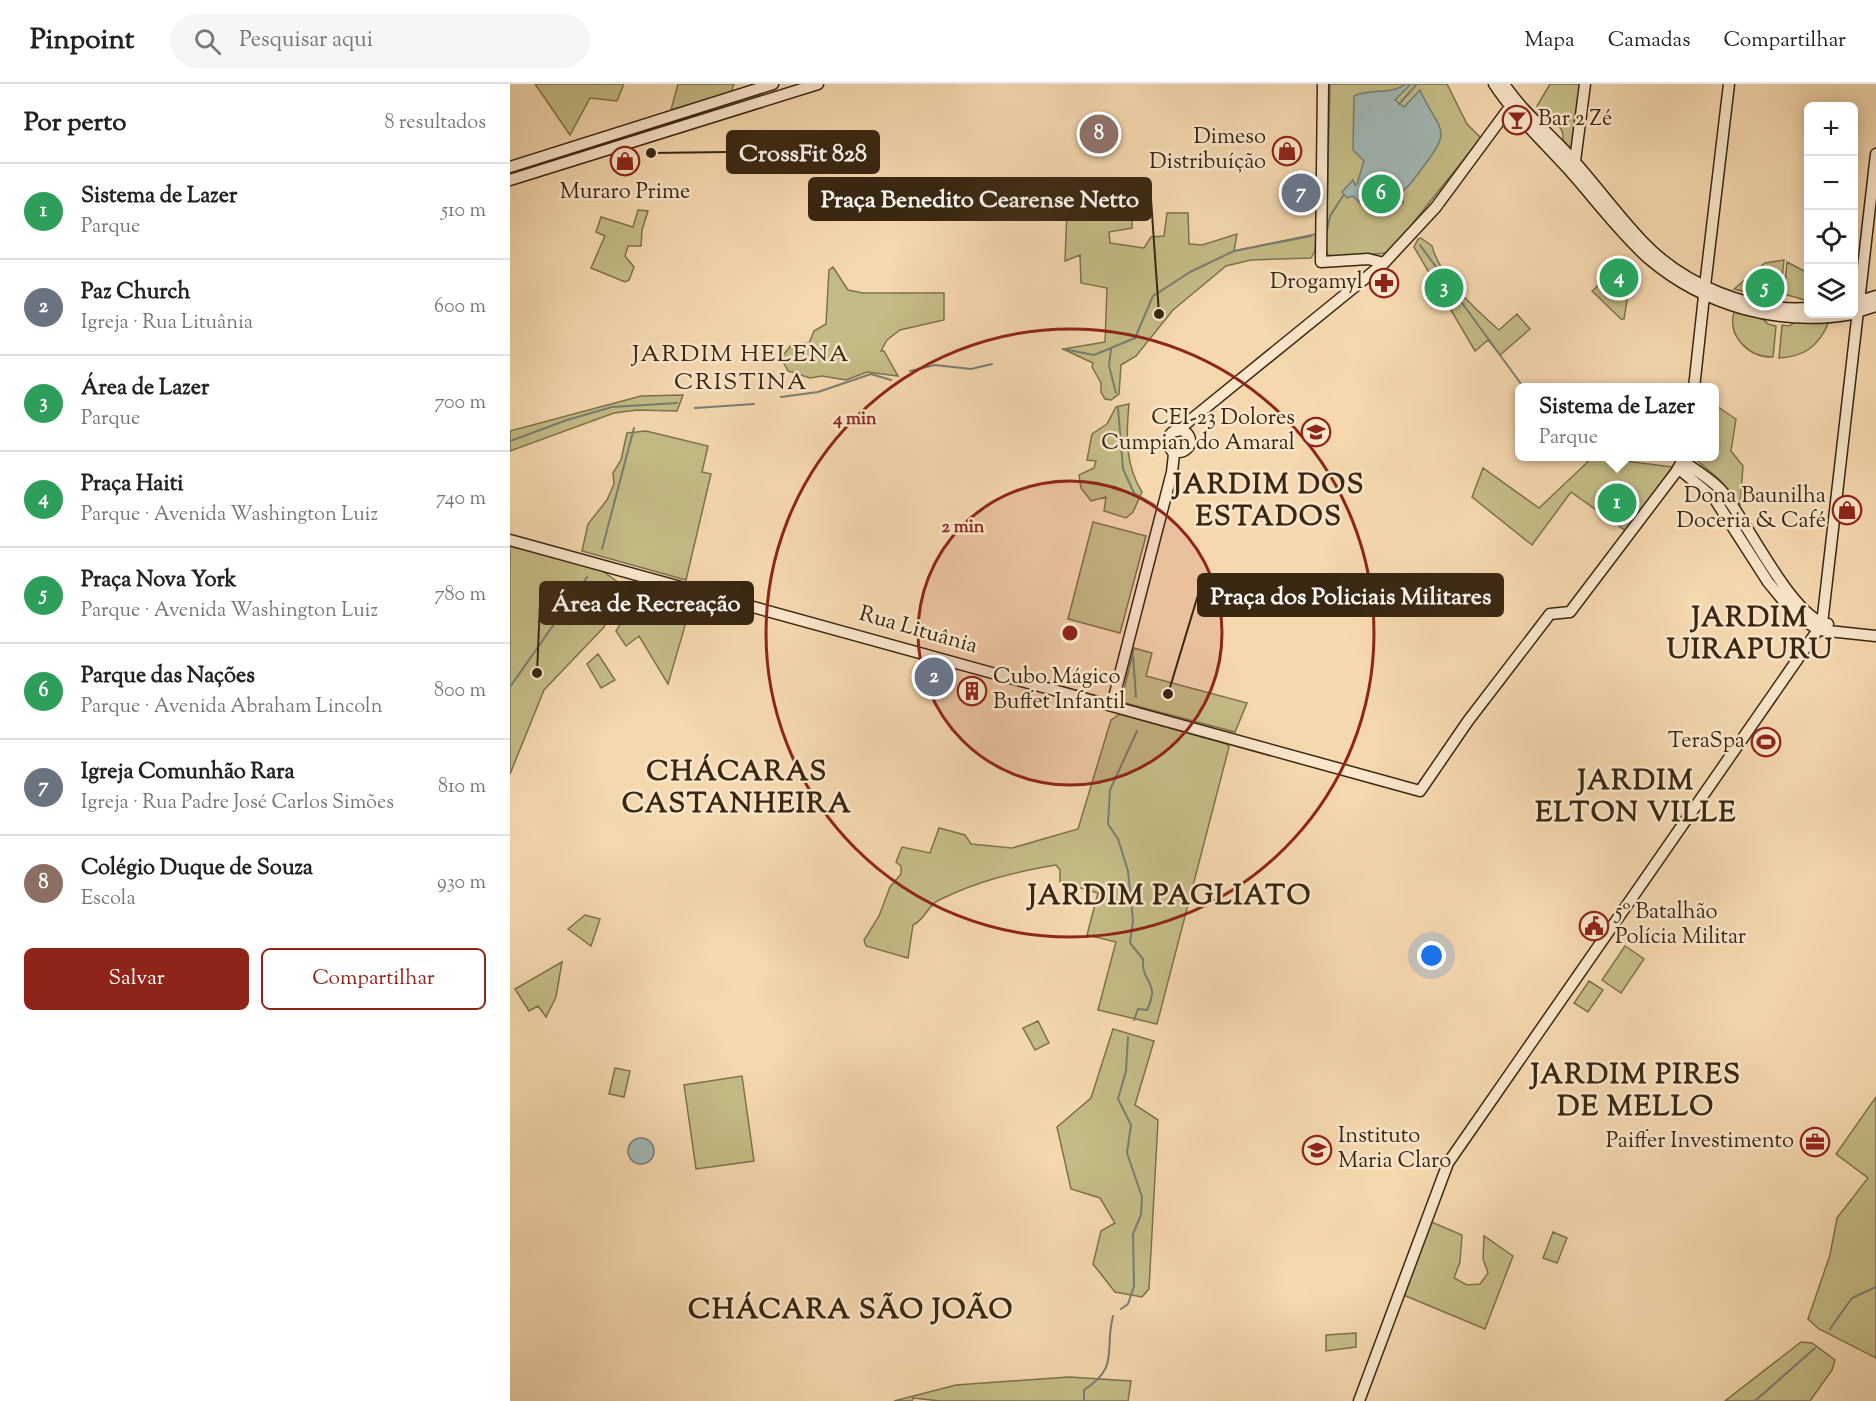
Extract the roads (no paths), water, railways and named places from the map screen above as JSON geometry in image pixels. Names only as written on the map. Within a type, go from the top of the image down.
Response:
[{"type":"street","points":[[732,97],[737,93],[741,84]]},
{"type":"street","points":[[510,180],[564,163],[753,87],[773,84]]},
{"type":"street","points":[[510,167],[561,151],[757,102],[818,84]]},
{"type":"street","points":[[1323,84],[1321,262],[1368,259],[1384,263]]},
{"type":"street","points":[[1494,84],[1641,251],[1675,279],[1757,313],[1804,316]]},
{"type":"street","points":[[1504,84],[1512,104],[1575,162],[1644,244],[1674,268],[1705,291],[1755,304],[1804,308]]},
{"type":"street","points":[[1575,162],[1585,84]]},
{"type":"street","points":[[1694,383],[1728,84]]},
{"type":"street","points":[[753,87],[757,102]]},
{"type":"street","points":[[1185,435],[1192,421],[1384,263],[1436,207],[1512,104]]},
{"type":"street","points":[[561,151],[557,159],[564,163]]},
{"type":"street","points":[[1858,287],[1876,154]]},
{"type":"street","points":[[1858,307],[1876,296]]},
{"type":"street","points":[[1858,309],[1876,306]]},
{"type":"street","points":[[1359,1401],[1448,1163],[1475,1121],[1821,627],[1854,318]]},
{"type":"street","points":[[1175,449],[1189,444],[1185,435]]},
{"type":"street","points":[[1112,705],[1172,472],[1175,449],[1169,437],[1185,435]]},
{"type":"street","points":[[1682,462],[1714,498],[1768,582],[1795,615],[1821,627],[1876,636]]},
{"type":"street","name":"Rua Lituânia","points":[[510,540],[1420,791],[1468,721],[1550,614],[1570,612],[1682,462]]},
{"type":"street","points":[[1821,627],[1876,629]]},
{"type":"water","points":[[1411,84],[1395,100],[1404,107],[1420,90],[1440,129],[1439,144],[1413,181],[1401,192],[1403,203],[1397,203],[1394,198],[1387,206],[1364,207],[1353,196],[1347,198],[1342,192],[1353,180],[1355,185],[1357,184],[1364,161],[1353,150],[1354,96],[1394,89]]},
{"type":"water","points":[[641,1138],[650,1142],[654,1151],[650,1160],[641,1164],[632,1160],[628,1151],[632,1142]]},
{"type":"waterway","points":[[1399,104],[1417,84]]},
{"type":"waterway","points":[[1327,230],[1330,216],[1343,196]]},
{"type":"waterway","points":[[1063,349],[1094,355],[1135,338],[1153,296],[1190,272],[1234,251],[1311,236]]},
{"type":"waterway","points":[[1420,245],[1520,383]]},
{"type":"waterway","points":[[1111,349],[1109,366],[1116,393]]},
{"type":"waterway","points":[[910,371],[935,365],[971,369],[992,364]]},
{"type":"waterway","points":[[781,397],[818,392],[871,374],[891,380]]},
{"type":"waterway","points":[[510,441],[567,420],[612,407],[677,403]]},
{"type":"waterway","points":[[695,408],[754,404]]},
{"type":"waterway","points":[[1118,408],[1123,469],[1134,493],[1155,505]]},
{"type":"waterway","points":[[602,549],[634,428]]},
{"type":"waterway","points":[[510,687],[587,577]]},
{"type":"waterway","points":[[1133,656],[1136,697]]},
{"type":"waterway","points":[[1134,1020],[1138,1009],[1147,1010],[1152,993],[1143,967],[1143,959],[1130,943],[1133,921],[1128,871],[1118,839],[1108,824],[1110,790],[1137,731]]},
{"type":"waterway","points":[[1121,1309],[1128,1304],[1134,1286],[1133,1234],[1141,1215],[1142,1197],[1127,1153],[1131,1125],[1118,1099],[1126,1071],[1128,1037]]},
{"type":"waterway","points":[[1830,1329],[1852,1298],[1876,1287]]},
{"type":"waterway","points":[[1084,1401],[1084,1390],[1095,1382],[1107,1366],[1113,1316]]},
{"type":"waterway","points":[[1755,1401],[1815,1348]]},
{"type":"place","name":"Bar 2 Zé","points":[[1517,120]]},
{"type":"place","name":"Colégio Duque de Souza","points":[[1099,134]]},
{"type":"place","name":"Dimeso Distribuíção","points":[[1287,151]]},
{"type":"place","name":"CrossFit 828","points":[[651,153]]},
{"type":"place","name":"Muraro Prime","points":[[625,161]]},
{"type":"place","name":"Igreja Comunhão Rara","points":[[1301,193]]},
{"type":"place","name":"Parque das Nações","points":[[1381,194]]},
{"type":"place","name":"Praça Haiti","points":[[1619,278]]},
{"type":"place","name":"Drogamyl","points":[[1384,283]]},
{"type":"place","name":"Área de Lazer","points":[[1444,288]]},
{"type":"place","name":"Praça Nova York","points":[[1765,288]]},
{"type":"place","name":"Praça Benedito Cearense Netto","points":[[1159,314]]},
{"type":"place","name":"CEI-23 Dolores Cumpian do Amaral","points":[[1316,432]]},
{"type":"place","name":"Sistema de Lazer","points":[[1617,503]]},
{"type":"place","name":"Dona Baunilha Doceria & Café","points":[[1847,510]]},
{"type":"place","name":"Área de Recreação","points":[[537,673]]},
{"type":"place","name":"Paz Church","points":[[934,677]]},
{"type":"place","name":"Cubo Mágico Buffet Infantil","points":[[972,691]]},
{"type":"place","name":"Praça dos Policiais Militares","points":[[1168,694]]},
{"type":"place","name":"TeraSpa","points":[[1766,742]]},
{"type":"place","name":"5º Batalhão Polícia Militar","points":[[1594,926]]},
{"type":"place","name":"Paiffer Investimento","points":[[1815,1142]]},
{"type":"place","name":"Instituto Maria Claro","points":[[1317,1150]]},
{"type":"district","name":"JARDIM HELENA CRISTINA","points":[[741,369]]},
{"type":"district","name":"JARDIM DOS ESTADOS","points":[[1269,502]]},
{"type":"district","name":"JARDIM UIRAPURU","points":[[1750,635]]},
{"type":"district","name":"CHÁCARAS CASTANHEIRA","points":[[737,789]]},
{"type":"district","name":"JARDIM ELTON VILLE","points":[[1636,798]]},
{"type":"district","name":"JARDIM PAGLIATO","points":[[1170,897]]},
{"type":"district","name":"JARDIM PIRES DE MELLO","points":[[1636,1092]]},
{"type":"district","name":"CHÁCARA SÃO JOÃO","points":[[851,1311]]}]
